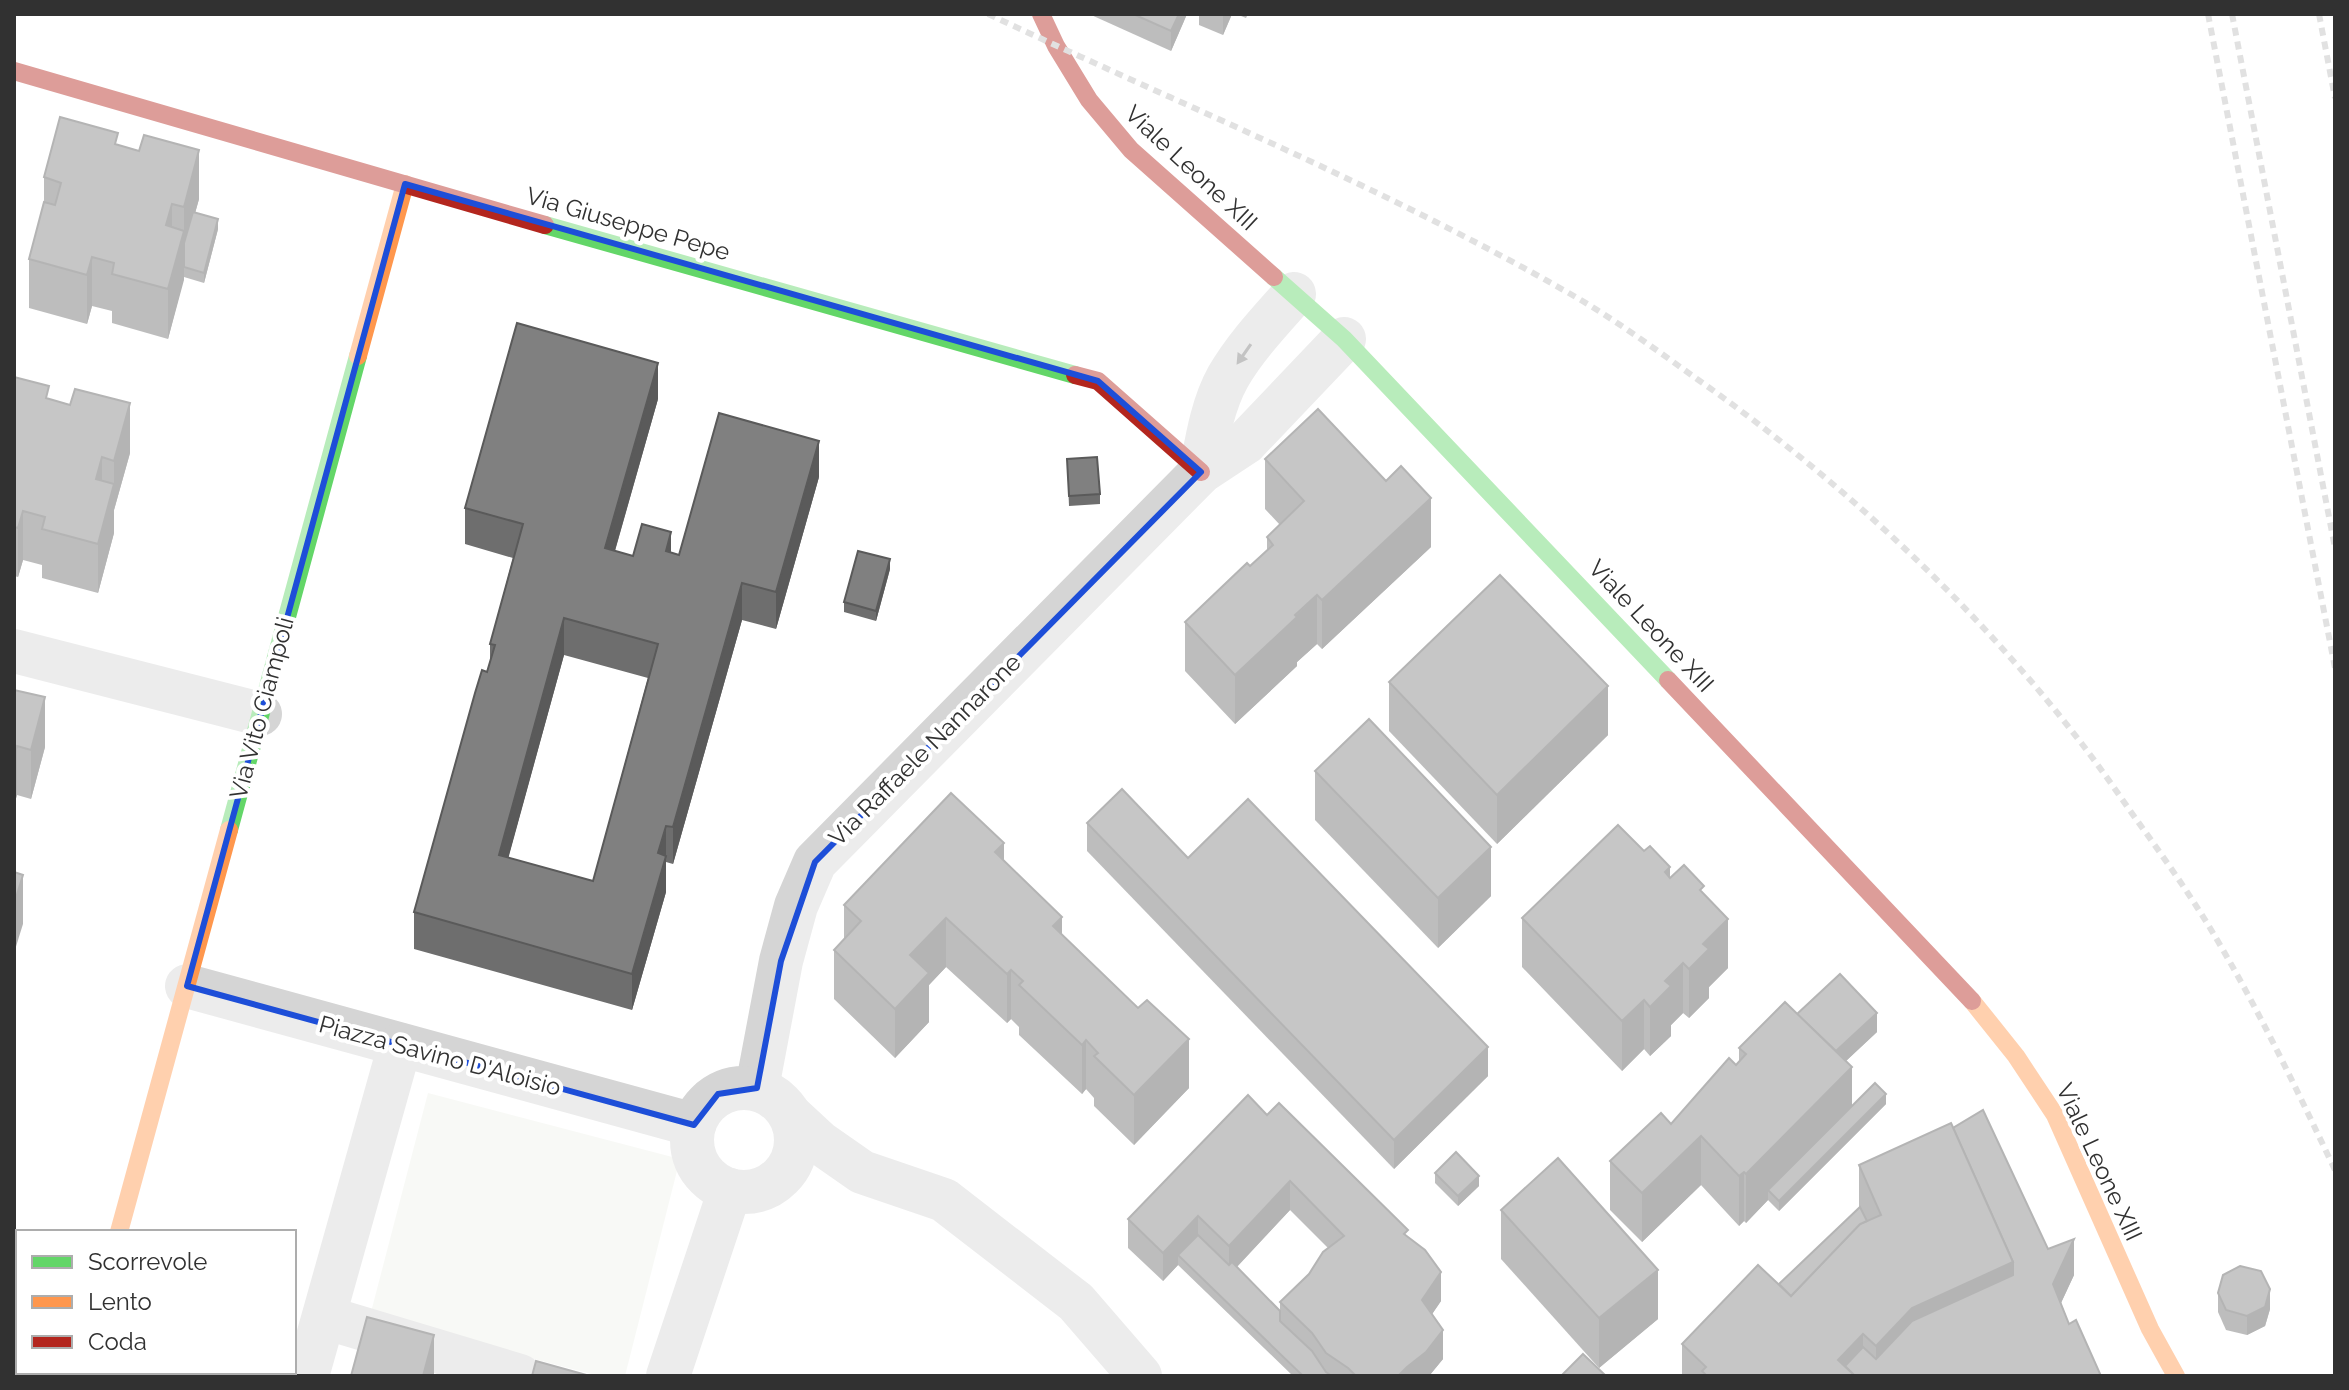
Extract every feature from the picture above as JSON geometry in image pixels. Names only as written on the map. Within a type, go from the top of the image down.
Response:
[{"type":"street","name":"Viale Leone XIII","points":[[1041,14],[1071,73],[1131,150],[1344,339],[1995,1028],[2055,1115],[2150,1329],[2176,1376]]},
{"type":"street","name":"Via Giuseppe Pepe","points":[[14,71],[1098,381],[1201,472]]},
{"type":"street","name":"Via Vito Ciampoli","points":[[120,1230],[405,184]]},
{"type":"street","points":[[1201,472],[1211,419],[1227,378],[1250,345],[1294,294]]},
{"type":"street","name":"Via Raffaele Nannarone","points":[[757,1088],[781,961],[796,906],[815,862],[1201,472],[1245,443],[1344,339]]},
{"type":"street","points":[[14,651],[260,714]]},
{"type":"street","name":"Piazza Savino D'Aloisio","points":[[187,986],[694,1125]]},
{"type":"street","points":[[307,1376],[400,1045]]},
{"type":"street","points":[[862,1172],[772,1184],[746,1192],[730,1190],[712,1181],[696,1161],[692,1147],[694,1125],[701,1109],[718,1094],[738,1087],[757,1088],[780,1101],[819,1142],[862,1172],[944,1200],[1076,1302],[1140,1376]]},
{"type":"street","points":[[772,1184],[787,1170],[797,1145],[792,1117]]},
{"type":"street","points":[[668,1376],[730,1190]]},
{"type":"street","points":[[324,1317],[520,1376]]},
{"type":"street","name":"Viale Leone XIII","points":[[2150,1329],[2163,1376]]},
{"type":"highlighted area","points":[[405,184],[1098,381],[1201,472],[815,862],[781,961],[757,1088],[718,1094],[694,1125],[187,986]]},
{"type":"shaded area","points":[[428,1093],[680,1159],[625,1376],[599,1376],[370,1316]]},
{"type":"building","points":[[1133,14],[1179,14],[1171,31]]},
{"type":"building","points":[[60,117],[118,133],[115,144],[139,151],[144,135],[199,150],[184,207],[172,204],[166,225],[184,231],[168,289],[112,274],[114,263],[92,257],[87,275],[29,259],[44,202],[55,205],[61,183],[44,177]]},
{"type":"building","points":[[193,212],[218,219],[204,273],[184,267],[184,243]]},
{"type":"building","points":[[517,323],[658,363],[605,548],[633,556],[642,524],[671,532],[666,551],[679,555],[719,413],[819,441],[776,592],[742,583],[673,827],[666,826],[658,853],[666,856],[632,974],[414,912],[475,693],[482,670],[487,672],[495,645],[490,644],[523,524],[465,508]],"holes":[[[564,618],[658,644],[593,881],[499,855]]]},
{"type":"building","points":[[14,377],[49,386],[46,398],[70,405],[75,389],[130,403],[114,461],[102,457],[96,479],[114,484],[98,544],[42,529],[45,517],[23,511],[18,528],[14,527]]},
{"type":"building","points":[[1318,409],[1386,481],[1401,466],[1431,498],[1322,600],[1317,595],[1235,675],[1185,622],[1247,563],[1250,566],[1273,545],[1267,537],[1304,501],[1265,459]]},
{"type":"building","points":[[1097,457],[1100,494],[1069,496],[1067,459]]},
{"type":"building","points":[[858,551],[890,559],[876,611],[844,602]]},
{"type":"building","points":[[1500,575],[1608,686],[1497,795],[1389,682]]},
{"type":"building","points":[[14,690],[45,697],[31,750],[17,746],[14,756]]},
{"type":"building","points":[[1369,719],[1491,847],[1438,898],[1315,771]]},
{"type":"building","points":[[1122,789],[1188,858],[1248,799],[1488,1047],[1394,1140],[1087,823]]},
{"type":"building","points":[[951,793],[1004,843],[995,852],[1062,917],[1053,926],[1138,1008],[1147,1000],[1189,1039],[1134,1095],[1094,1056],[1098,1053],[1086,1040],[1082,1045],[1019,985],[1023,981],[1011,970],[1007,974],[946,918],[910,955],[929,973],[895,1009],[834,950],[861,921],[844,905]]},
{"type":"building","points":[[1618,825],[1644,851],[1650,846],[1670,867],[1665,872],[1670,878],[1684,865],[1704,886],[1700,890],[1728,919],[1703,944],[1709,949],[1689,969],[1683,963],[1665,981],[1671,986],[1650,1007],[1644,1000],[1622,1021],[1522,918]]},
{"type":"building","points":[[14,872],[23,875],[14,904]]},
{"type":"building","points":[[1840,974],[1877,1013],[1836,1051],[1797,1014]]},
{"type":"building","points":[[1785,1002],[1852,1067],[1746,1174],[1744,1172],[1739,1176],[1701,1136],[1642,1193],[1610,1161],[1661,1113],[1671,1124],[1729,1058],[1736,1065],[1746,1054],[1739,1048]]},
{"type":"building","points":[[1875,1083],[1886,1094],[1779,1201],[1768,1190]]},
{"type":"building","points":[[1248,1095],[1267,1115],[1279,1103],[1408,1230],[1404,1234],[1425,1250],[1441,1272],[1422,1300],[1443,1330],[1426,1352],[1398,1376],[1356,1376],[1326,1353],[1312,1333],[1280,1302],[1309,1274],[1323,1252],[1344,1236],[1290,1181],[1229,1246],[1198,1216],[1163,1253],[1128,1219]]},
{"type":"building","points":[[1983,1110],[2048,1249],[2074,1239],[2053,1284],[2069,1324],[2076,1320],[2101,1376],[1855,1376],[1845,1366],[1863,1347],[1876,1359],[1912,1321],[2013,1275],[2013,1262],[1953,1128]]},
{"type":"building","points":[[1951,1123],[2013,1262],[1912,1308],[1876,1346],[1863,1334],[1838,1360],[1855,1376],[1707,1376],[1702,1371],[1706,1367],[1682,1344],[1758,1265],[1791,1296],[1860,1224],[1881,1215],[1859,1165]]},
{"type":"building","points":[[1456,1152],[1479,1176],[1458,1196],[1435,1173]]},
{"type":"building","points":[[1558,1158],[1658,1270],[1599,1318],[1501,1210]]},
{"type":"building","points":[[1860,1207],[1867,1221],[1860,1224],[1791,1296],[1779,1284]]},
{"type":"building","points":[[1198,1235],[1229,1265],[1232,1262],[1280,1311],[1280,1321],[1312,1351],[1332,1376],[1303,1376],[1178,1255]]},
{"type":"building","points":[[2240,1266],[2261,1271],[2270,1289],[2265,1307],[2247,1316],[2226,1310],[2218,1293],[2223,1275]]},
{"type":"building","points":[[367,1317],[434,1335],[423,1376],[351,1376]]},
{"type":"building","points":[[1583,1354],[1606,1376],[1561,1376]]},
{"type":"building","points":[[536,1361],[590,1376],[532,1376]]},
{"type":"railway","points":[[988,14],[1353,181],[1567,292],[1634,334],[1751,418],[1854,502],[1997,642],[2101,769],[2194,902],[2230,962],[2335,1170]]},
{"type":"railway","points":[[2208,14],[2335,668]]},
{"type":"railway","points":[[2232,14],[2335,548]]},
{"type":"railway","points":[[2319,14],[2335,98]]},
{"type":"traffic: fast","points":[[545,225],[1075,375]]},
{"type":"traffic: fast","points":[[1274,277],[1344,339],[1668,680]]},
{"type":"traffic: fast","points":[[229,830],[358,356]]},
{"type":"traffic: slow","points":[[358,356],[405,184]]},
{"type":"traffic: slow","points":[[120,1230],[229,830]]},
{"type":"traffic: slow","points":[[1972,1001],[2016,1056],[2055,1115],[2150,1329],[2176,1376]]},
{"type":"traffic: jam","points":[[1041,14],[1056,46],[1089,100],[1131,150],[1274,277]]},
{"type":"traffic: jam","points":[[14,71],[545,225]]},
{"type":"traffic: jam","points":[[1075,375],[1098,381],[1201,472]]},
{"type":"traffic: jam","points":[[1668,680],[1972,1001]]}]
